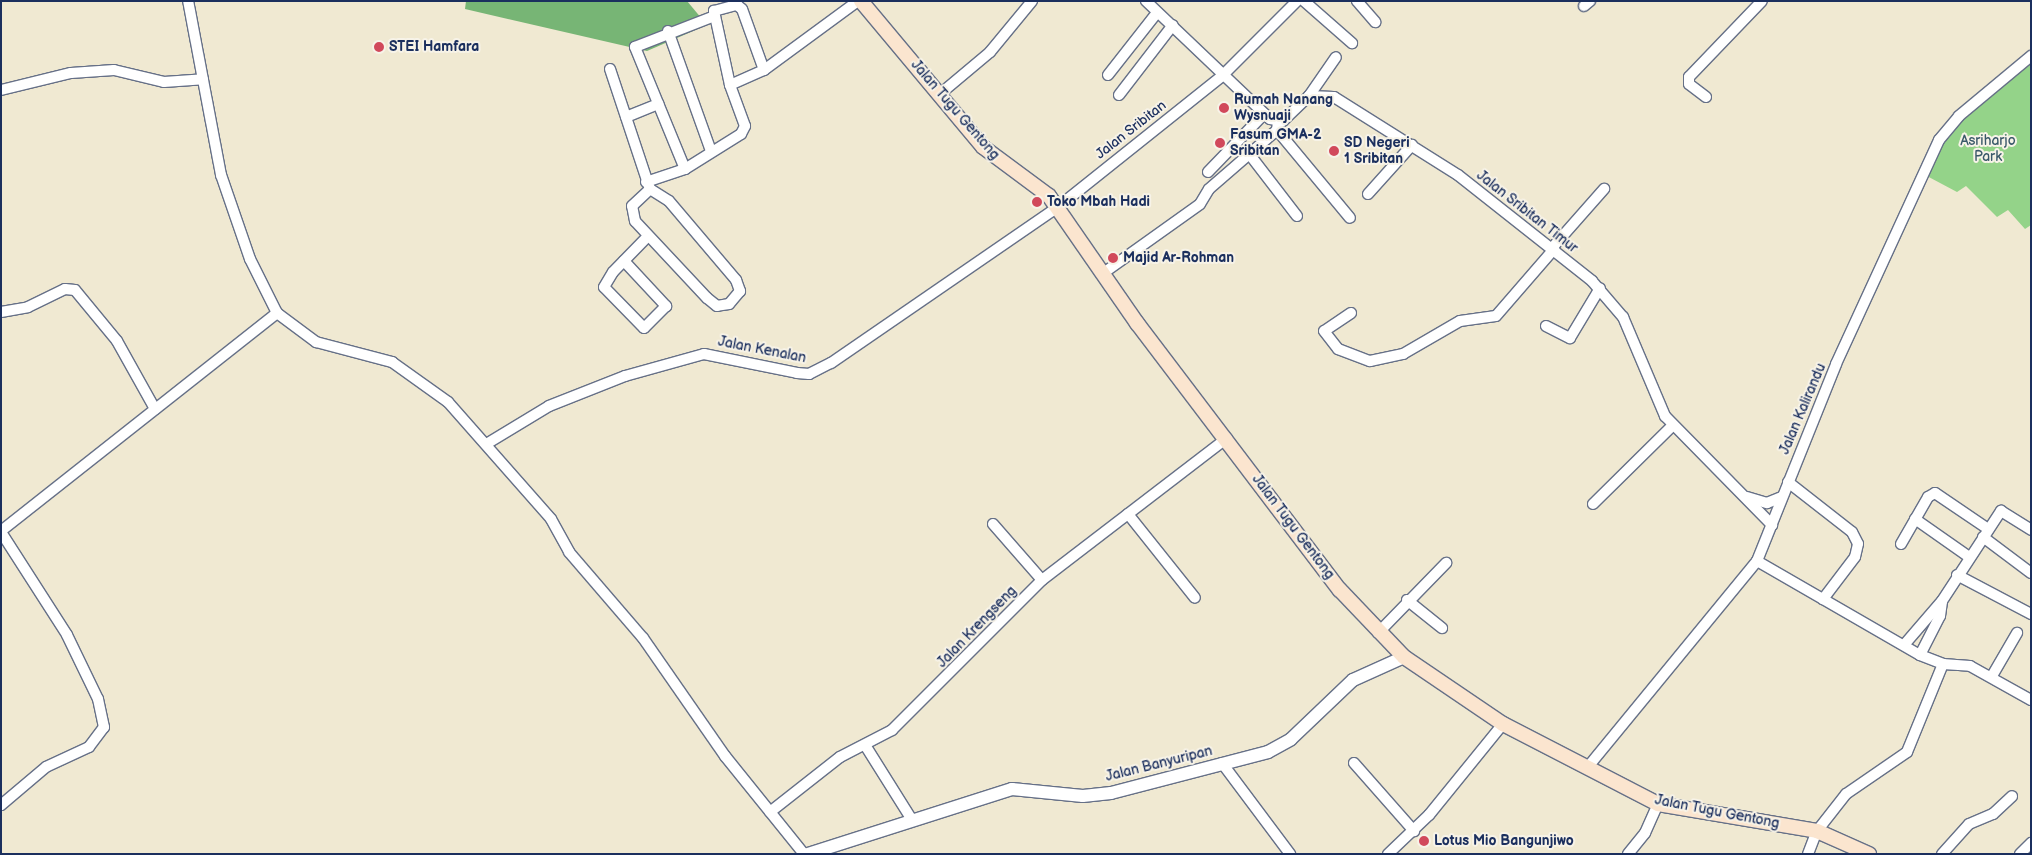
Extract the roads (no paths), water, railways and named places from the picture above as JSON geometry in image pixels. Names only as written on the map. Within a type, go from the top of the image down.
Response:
[{"type":"main road","name":"Jalan Tugu Gentong","points":[[860,1],[983,147],[1058,207],[1102,274],[1227,438],[1378,633],[1404,657],[1503,724],[1658,804],[1817,831],[1869,854]]},
{"type":"street","points":[[188,1],[203,80],[235,222],[277,313],[316,342],[382,358],[408,370],[488,442],[551,519],[569,552],[642,638],[770,812],[806,854]]},
{"type":"street","points":[[730,85],[764,70],[860,1]]},
{"type":"street","points":[[940,94],[990,52],[1032,1]]},
{"type":"street","points":[[1146,1],[1156,14],[1173,25],[1222,76],[1277,126],[1350,218]]},
{"type":"street","name":"Jalan Sribitan","points":[[1058,207],[1222,76],[1297,1]]},
{"type":"street","points":[[1304,1],[1352,43]]},
{"type":"street","points":[[1706,97],[1689,84],[1689,77],[1762,1]]},
{"type":"street","points":[[1363,3],[1375,22]]},
{"type":"street","points":[[610,69],[648,185],[669,201],[709,244],[736,280],[738,295],[725,306],[714,304],[648,236],[631,211],[648,185],[685,169],[745,129],[730,85],[712,17],[714,11],[740,6],[764,70]]},
{"type":"street","points":[[1108,75],[1156,14]]},
{"type":"street","points":[[685,169],[635,47],[668,31],[712,17]]},
{"type":"street","points":[[1119,95],[1173,25]]},
{"type":"street","points":[[668,31],[712,151]]},
{"type":"street","name":"Jalan Kalirandu","points":[[1587,768],[1757,560],[1788,482],[1938,140],[1959,116],[2031,56]]},
{"type":"street","points":[[1102,274],[1200,204],[1209,189],[1250,156],[1277,126],[1309,96],[1336,57]]},
{"type":"street","points":[[1,90],[71,73],[114,70],[164,82],[203,80]]},
{"type":"street","name":"Jalan Sribitan Timur","points":[[1309,96],[1334,97],[1412,145],[1553,248],[1600,288],[1616,304],[1658,404],[1673,425],[1772,525]]},
{"type":"street","points":[[626,116],[658,104]]},
{"type":"street","points":[[1208,172],[1264,114]]},
{"type":"street","points":[[1368,194],[1412,145]]},
{"type":"street","points":[[1223,156],[1235,169]]},
{"type":"street","points":[[1250,156],[1297,216]]},
{"type":"street","points":[[1351,314],[1324,331],[1338,349],[1370,362],[1403,354],[1460,321],[1496,316],[1604,189]]},
{"type":"street","name":"Jalan Kenalan","points":[[488,442],[549,406],[625,376],[704,354],[797,373],[818,371],[926,302],[1058,207]]},
{"type":"street","points":[[624,262],[666,306],[644,328],[604,289],[624,262],[648,236]]},
{"type":"street","points":[[1546,326],[1570,338],[1600,288]]},
{"type":"street","points":[[1,312],[28,307],[65,289],[75,290],[117,341],[155,409]]},
{"type":"street","points":[[1,805],[46,767],[89,747],[104,727],[98,699],[68,635],[1,531],[277,313]]},
{"type":"street","points":[[1593,504],[1673,425]]},
{"type":"street","name":"Jalan Krengseng","points":[[770,812],[840,757],[892,730],[1042,580],[1227,438]]},
{"type":"street","points":[[1788,482],[1852,532],[1858,544],[1854,557],[1823,599]]},
{"type":"street","points":[[1901,544],[1928,497],[1935,493],[1986,533],[2031,573]]},
{"type":"street","points":[[1746,497],[1767,503],[1782,497]]},
{"type":"street","points":[[1904,646],[1942,601],[1969,557],[2005,510],[2031,530]]},
{"type":"street","points":[[1128,514],[1195,598]]},
{"type":"street","points":[[1915,519],[1969,557]]},
{"type":"street","points":[[993,524],[1042,580]]},
{"type":"street","points":[[1757,560],[1904,646],[1943,664],[1966,665],[1992,676],[2031,700]]},
{"type":"street","points":[[1378,633],[1407,600],[1446,563]]},
{"type":"street","points":[[1957,575],[2031,614]]},
{"type":"street","points":[[1407,600],[1442,628]]},
{"type":"street","points":[[1920,654],[1940,616],[1942,601]]},
{"type":"street","points":[[1992,676],[2017,633]]},
{"type":"street","name":"Jalan Banyuripan","points":[[806,854],[834,850],[912,820],[1012,789],[1082,796],[1111,793],[1282,746],[1353,680],[1404,657]]},
{"type":"street","points":[[1808,854],[1817,831],[1846,794],[1904,757],[1943,664]]},
{"type":"street","points":[[1388,854],[1414,830],[1503,724]]},
{"type":"street","points":[[865,745],[912,820]]},
{"type":"street","points":[[1354,763],[1414,830]]},
{"type":"street","points":[[1222,764],[1290,854]]},
{"type":"street","points":[[1942,854],[1969,824],[1993,814],[2012,796]]},
{"type":"street","points":[[1628,854],[1645,833],[1658,804]]},
{"type":"street","points":[[2020,854],[2031,843]]},
{"type":"place","name":"STEI Hamfara","points":[[379,47]]},
{"type":"place","name":"Rumah Nanang Wysnuaji","points":[[1224,108]]},
{"type":"place","name":"Fasum GMA-2 Sribitan","points":[[1220,143]]},
{"type":"place","name":"SD Negeri 1 Sribitan","points":[[1334,151]]},
{"type":"place","name":"Toko Mbah Hadi","points":[[1037,202]]},
{"type":"place","name":"Majid Ar-Rohman","points":[[1113,258]]},
{"type":"place","name":"Lotus Mio Bangunjiwo","points":[[1424,841]]},
{"type":"park label","name":"Asriharjo Park","points":[[1988,150]]}]
